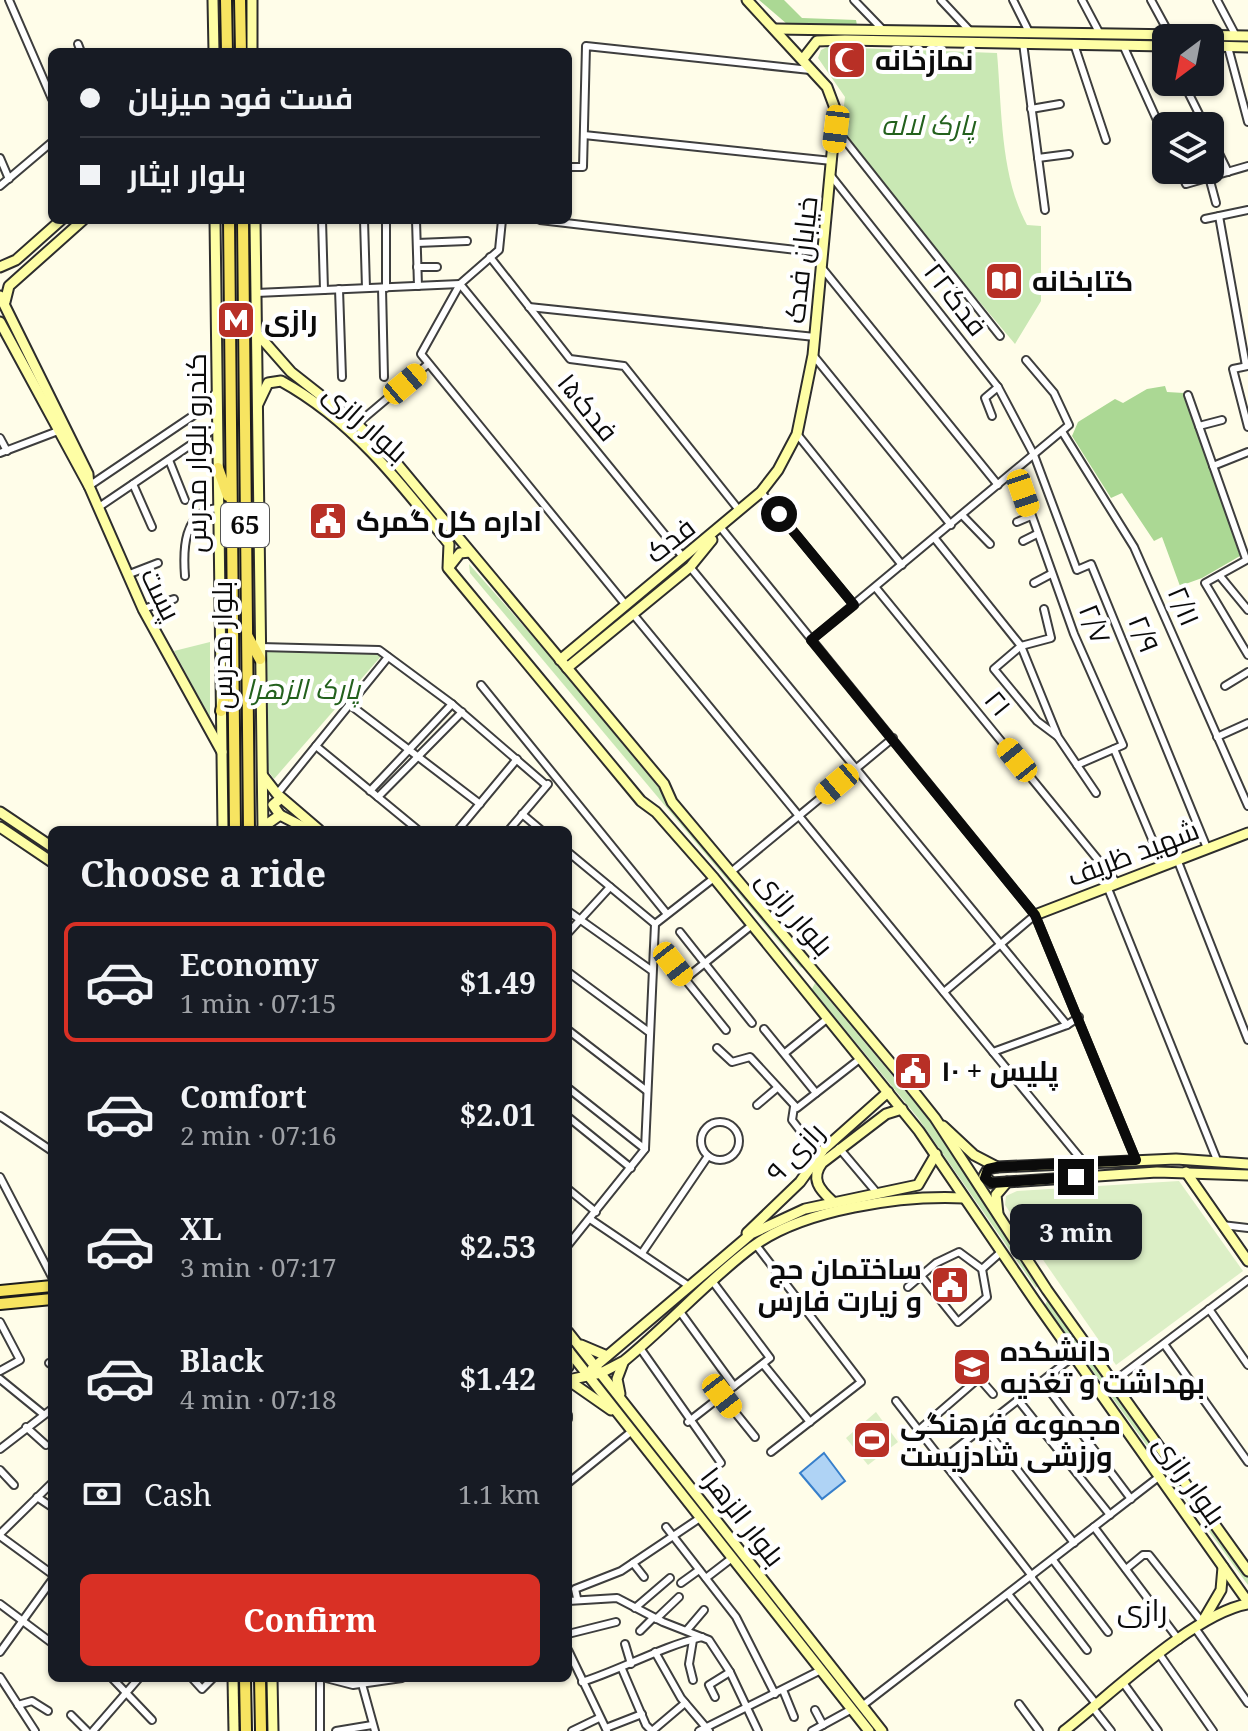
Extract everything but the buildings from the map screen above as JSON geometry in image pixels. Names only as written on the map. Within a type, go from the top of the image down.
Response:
[{"type":"main road","points":[[213,0],[214,48]]},
{"type":"main road","points":[[226,0],[227,48]]},
{"type":"main road","points":[[240,0],[241,48]]},
{"type":"main road","points":[[252,0],[252,48]]},
{"type":"main road","name":"خیابان فدک","points":[[721,528],[761,492],[778,470],[797,434],[813,355],[836,129],[834,98],[813,70],[747,0]]},
{"type":"main road","points":[[775,29],[1023,43],[1152,46]]},
{"type":"main road","points":[[803,59],[817,41],[883,30],[1152,35]]},
{"type":"main road","points":[[1224,36],[1248,36]]},
{"type":"main road","points":[[1224,47],[1248,47]]},
{"type":"main road","points":[[0,267],[19,257],[56,224]]},
{"type":"main road","points":[[5,306],[9,286],[78,224]]},
{"type":"main road","name":"کندرو بلوار مدرس","points":[[215,224],[223,826]]},
{"type":"main road","name":"بلوار مدرس","points":[[229,224],[235,826]]},
{"type":"main road","name":"بلوار مدرس","points":[[243,224],[249,826]]},
{"type":"main road","points":[[255,224],[254,330],[258,404],[263,826]]},
{"type":"main road","points":[[19,257],[18,265],[27,268]]},
{"type":"main road","name":"پست","points":[[0,296],[23,340],[143,609],[200,718],[222,752]]},
{"type":"main road","name":"پست","points":[[0,322],[62,430]]},
{"type":"main road","name":"بلوار رازی","points":[[254,330],[291,372],[357,424],[393,459],[664,784],[672,802],[935,1118],[1047,1290],[1248,1571]]},
{"type":"main road","points":[[217,350],[230,337]]},
{"type":"main road","points":[[12,345],[23,340]]},
{"type":"main road","name":"بلوار رازی","points":[[258,404],[268,383],[274,380],[287,385],[350,431],[393,473],[449,544],[448,568],[641,801],[656,812],[714,878],[902,1109],[1248,1603]]},
{"type":"main road","points":[[218,468],[232,506]]},
{"type":"main road","name":"فدک","points":[[564,664],[625,604],[721,528]]},
{"type":"main road","name":"فدک","points":[[580,650],[633,614],[690,567],[721,528]]},
{"type":"main road","points":[[448,568],[455,557],[470,552]]},
{"type":"main road","points":[[247,635],[260,659]]},
{"type":"main road","points":[[200,718],[212,726],[221,716],[234,662]]},
{"type":"main road","points":[[263,776],[279,796],[314,826]]},
{"type":"main road","points":[[279,796],[273,805],[280,815],[301,826]]},
{"type":"main road","points":[[0,812],[48,844]]},
{"type":"main road","points":[[267,826],[280,815]]},
{"type":"main road","points":[[0,827],[48,859]]},
{"type":"main road","name":"شهید ظریف","points":[[1035,915],[1248,834]]},
{"type":"main road","points":[[796,979],[811,966]]},
{"type":"main road","name":"رازی ۹","points":[[737,1244],[888,1092]]},
{"type":"main road","points":[[879,1104],[886,1108],[886,1114]]},
{"type":"main road","name":"رازی ۹","points":[[832,1201],[817,1185],[819,1161],[886,1114],[902,1109]]},
{"type":"main road","points":[[935,1118],[974,1155],[997,1167]]},
{"type":"main road","points":[[923,1182],[936,1154]]},
{"type":"main road","points":[[1248,1164],[1217,1160],[1136,1160],[997,1167],[988,1169],[985,1178],[992,1183],[1186,1172],[1248,1175]]},
{"type":"main road","points":[[1186,1172],[1248,1261]]},
{"type":"main road","points":[[598,1369],[611,1353],[737,1244],[805,1209],[832,1201],[923,1182],[930,1183],[934,1189],[928,1198]]},
{"type":"main road","points":[[1000,1221],[995,1200],[1007,1182]]},
{"type":"main road","points":[[572,1379],[624,1361],[756,1245],[805,1223],[846,1211],[928,1198],[964,1198]]},
{"type":"main road","points":[[0,1291],[48,1286]]},
{"type":"main road","points":[[1035,1301],[1047,1290]]},
{"type":"main road","points":[[0,1304],[48,1299]]},
{"type":"main road","name":"بلوار الزهرا","points":[[572,1337],[674,1464],[857,1707],[869,1731]]},
{"type":"main road","points":[[576,1342],[611,1353],[624,1361]]},
{"type":"main road","name":"بلوار الزهرا","points":[[572,1356],[821,1670],[882,1731]]},
{"type":"main road","points":[[621,1398],[617,1379],[624,1361]]},
{"type":"main road","points":[[572,1383],[621,1417]]},
{"type":"main road","points":[[663,1471],[674,1464]]},
{"type":"main road","points":[[1199,1625],[1221,1590],[1223,1566]]},
{"type":"main road","points":[[1064,1731],[1199,1625],[1232,1607],[1248,1603]]},
{"type":"main road","points":[[233,1682],[234,1731]]},
{"type":"main road","points":[[245,1682],[246,1729],[261,1729],[260,1682]]},
{"type":"main road","points":[[272,1682],[273,1731]]},
{"type":"street","points":[[9,0],[48,90]]},
{"type":"street","points":[[854,0],[883,30]]},
{"type":"street","points":[[941,0],[970,31]]},
{"type":"street","points":[[1013,0],[1029,32]]},
{"type":"street","points":[[1082,0],[1100,34]]},
{"type":"street","points":[[1151,0],[1164,24]]},
{"type":"street","points":[[1217,0],[1236,36]]},
{"type":"street","points":[[1023,43],[1045,210]]},
{"type":"street","points":[[78,44],[80,48]]},
{"type":"street","points":[[1074,44],[1106,140]]},
{"type":"street","points":[[1123,45],[1153,112]]},
{"type":"street","points":[[572,167],[583,167],[586,46],[813,70]]},
{"type":"street","points":[[1228,47],[1248,122]]},
{"type":"street","points":[[1031,109],[1060,104]]},
{"type":"street","points":[[836,129],[1000,336]]},
{"type":"street","points":[[584,135],[832,161]]},
{"type":"street","points":[[0,186],[48,145]]},
{"type":"street","points":[[1038,158],[1069,154]]},
{"type":"street","points":[[0,158],[9,179]]},
{"type":"street","points":[[1224,164],[1228,172]]},
{"type":"street","points":[[1224,173],[1248,166]]},
{"type":"street","name":"فدک۲۲","points":[[832,177],[998,387],[1034,455]]},
{"type":"street","points":[[1211,184],[1216,203]]},
{"type":"street","points":[[1205,219],[1248,210]]},
{"type":"street","points":[[1219,216],[1247,366],[1233,369],[1248,427]]},
{"type":"street","points":[[322,224],[324,290]]},
{"type":"street","points":[[364,224],[366,288]]},
{"type":"street","points":[[384,377],[386,224]]},
{"type":"street","points":[[416,224],[418,286]]},
{"type":"street","points":[[502,224],[499,250],[460,284],[421,354],[625,604]]},
{"type":"street","points":[[572,224],[822,253]]},
{"type":"street","points":[[417,243],[467,241]]},
{"type":"street","points":[[490,257],[570,359],[624,366],[739,510]]},
{"type":"street","points":[[820,265],[998,485]]},
{"type":"street","points":[[417,267],[437,267]]},
{"type":"street","points":[[255,293],[460,284]]},
{"type":"street","name":"فدک۱۵","points":[[460,284],[683,557]]},
{"type":"street","points":[[339,289],[342,377]]},
{"type":"street","points":[[529,307],[815,337]]},
{"type":"street","points":[[813,355],[951,525]]},
{"type":"street","points":[[811,640],[1063,433],[1069,425],[1054,393],[1026,360]]},
{"type":"street","points":[[357,424],[428,364]]},
{"type":"street","points":[[992,416],[985,398],[998,387]]},
{"type":"street","points":[[89,486],[200,411],[217,391]]},
{"type":"street","points":[[1188,395],[1247,559],[1205,583],[1248,655]]},
{"type":"street","points":[[200,411],[217,410]]},
{"type":"street","points":[[1199,426],[1222,420]]},
{"type":"street","points":[[99,507],[217,427]]},
{"type":"street","points":[[0,438],[3,452],[62,430]]},
{"type":"street","name":"۲/۱۱","points":[[1063,433],[1134,547],[1248,806]]},
{"type":"street","points":[[797,434],[902,565]]},
{"type":"street","points":[[1213,466],[1248,452]]},
{"type":"street","name":"۲/۹","points":[[1034,455],[1077,570],[1091,564],[1207,848]]},
{"type":"street","points":[[169,460],[185,500]]},
{"type":"street","name":"۲/۷","points":[[1016,471],[1051,574],[1123,745],[1114,749]]},
{"type":"street","points":[[133,484],[152,527]]},
{"type":"street","points":[[761,492],[854,605]]},
{"type":"street","points":[[185,576],[183,543],[190,527],[200,515],[217,508]]},
{"type":"street","points":[[962,515],[990,544]]},
{"type":"street","points":[[1017,522],[1031,516]]},
{"type":"street","points":[[721,528],[1035,915],[1136,1160]]},
{"type":"street","points":[[1023,541],[1037,534]]},
{"type":"street","points":[[936,540],[1021,646],[1058,737],[1096,793]]},
{"type":"street","points":[[127,575],[158,563]]},
{"type":"street","points":[[690,567],[1067,1025]]},
{"type":"street","points":[[1034,583],[1051,574]]},
{"type":"street","points":[[1220,576],[1248,610]]},
{"type":"street","name":"۲۱","points":[[876,588],[1112,884],[1162,1023],[1217,1160]]},
{"type":"street","points":[[143,609],[174,599]]},
{"type":"street","points":[[1044,609],[1051,638],[1021,646],[994,669],[1037,721],[1058,737]]},
{"type":"street","points":[[633,614],[1085,1164]]},
{"type":"street","points":[[260,647],[376,649],[452,704],[546,785]]},
{"type":"street","points":[[279,796],[388,657]]},
{"type":"street","points":[[1225,686],[1248,672]]},
{"type":"street","points":[[481,685],[553,778],[667,914]]},
{"type":"street","points":[[349,704],[480,804]]},
{"type":"street","points":[[370,791],[452,704]]},
{"type":"street","points":[[378,797],[462,712]]},
{"type":"street","points":[[1217,737],[1248,723]]},
{"type":"street","points":[[731,872],[893,738]]},
{"type":"street","points":[[316,746],[413,826]]},
{"type":"street","points":[[1077,765],[1114,749],[1163,865]]},
{"type":"street","points":[[461,826],[517,759]]},
{"type":"street","points":[[512,826],[553,778]]},
{"type":"street","points":[[522,814],[536,826]]},
{"type":"street","points":[[572,855],[655,924]]},
{"type":"street","points":[[1177,859],[1248,1040]]},
{"type":"street","points":[[572,1240],[645,1149],[655,924],[714,878]]},
{"type":"street","points":[[572,928],[610,887]]},
{"type":"street","points":[[572,914],[651,970]]},
{"type":"street","points":[[944,992],[1035,915]]},
{"type":"street","points":[[685,979],[752,925]]},
{"type":"street","points":[[680,932],[752,1023]]},
{"type":"street","points":[[673,964],[726,1030]]},
{"type":"street","points":[[572,975],[649,1032]]},
{"type":"street","points":[[993,1052],[1067,1025],[1079,1017]]},
{"type":"street","points":[[785,1053],[828,1018]]},
{"type":"street","points":[[764,1029],[816,1093]]},
{"type":"street","points":[[572,1033],[647,1091]]},
{"type":"street","points":[[717,1048],[732,1062],[750,1057],[794,1107],[801,1107],[861,1058]]},
{"type":"street","points":[[757,1105],[777,1088]]},
{"type":"street","points":[[572,1091],[645,1149]]},
{"type":"street","points":[[794,1107],[792,1120],[802,1133]]},
{"type":"street","points":[[0,1116],[48,1148]]},
{"type":"street","points":[[572,1120],[631,1168]]},
{"type":"street","points":[[718,1122],[732,1127],[739,1139],[735,1153],[722,1160],[708,1156],[701,1143],[705,1129],[718,1122]]},
{"type":"street","points":[[839,1148],[877,1193]]},
{"type":"street","points":[[642,1253],[708,1156]]},
{"type":"street","points":[[0,1177],[48,1269]]},
{"type":"street","points":[[572,1192],[596,1212]]},
{"type":"street","points":[[590,1219],[689,1286]]},
{"type":"street","points":[[1222,1225],[1248,1228]]},
{"type":"street","points":[[756,1245],[861,1382],[771,1452]]},
{"type":"street","points":[[908,1287],[936,1263],[959,1252],[982,1269],[987,1297],[958,1322],[922,1277]]},
{"type":"street","points":[[982,1269],[1001,1252]]},
{"type":"street","points":[[1113,1382],[1248,1280]]},
{"type":"street","points":[[688,1422],[770,1358],[713,1282]]},
{"type":"street","points":[[1209,1309],[1248,1365]]},
{"type":"street","points":[[681,1313],[734,1386]]},
{"type":"street","points":[[0,1322],[20,1360],[0,1371]]},
{"type":"street","points":[[1164,1344],[1248,1462]]},
{"type":"street","points":[[640,1348],[688,1422],[721,1463]]},
{"type":"street","points":[[944,1458],[1074,1356]]},
{"type":"street","points":[[763,1364],[810,1422]]},
{"type":"street","points":[[920,1429],[979,1378],[993,1394]]},
{"type":"street","points":[[0,1379],[43,1414]]},
{"type":"street","points":[[1043,1382],[1131,1499]]},
{"type":"street","points":[[722,1396],[755,1437]]},
{"type":"street","points":[[896,1401],[944,1458],[1087,1650]]},
{"type":"street","points":[[1019,1401],[1110,1515]]},
{"type":"street","points":[[0,1449],[48,1411]]},
{"type":"street","points":[[26,1427],[46,1445]]},
{"type":"street","points":[[984,1427],[1074,1543]]},
{"type":"street","points":[[572,1480],[632,1431]]},
{"type":"street","points":[[0,1437],[7,1443]]},
{"type":"street","points":[[0,1470],[14,1485]]},
{"type":"street","points":[[815,1710],[818,1729],[857,1707],[1161,1476]]},
{"type":"street","points":[[48,1487],[0,1535],[48,1574]]},
{"type":"street","points":[[37,1497],[48,1504]]},
{"type":"street","points":[[577,1598],[575,1589],[635,1562],[700,1518]]},
{"type":"street","points":[[666,1527],[736,1617],[775,1694]]},
{"type":"street","points":[[1094,1527],[1179,1640]]},
{"type":"street","points":[[646,1542],[652,1550]]},
{"type":"street","points":[[631,1552],[644,1577]]},
{"type":"street","points":[[1128,1572],[1143,1555],[1149,1555],[1199,1625],[1248,1703]]},
{"type":"street","points":[[706,1578],[732,1558]]},
{"type":"street","points":[[1053,1560],[1108,1632]]},
{"type":"street","points":[[681,1583],[699,1570]]},
{"type":"street","points":[[635,1608],[670,1578]]},
{"type":"street","points":[[0,1652],[48,1583]]},
{"type":"street","points":[[1008,1594],[1054,1651],[1111,1731]]},
{"type":"street","points":[[640,1631],[679,1597]]},
{"type":"street","points":[[572,1600],[617,1598],[655,1619],[704,1637],[718,1651],[758,1729]]},
{"type":"street","points":[[0,1604],[48,1640]]},
{"type":"street","points":[[687,1630],[704,1610]]},
{"type":"street","points":[[572,1633],[616,1622]]},
{"type":"street","points":[[582,1682],[622,1669],[655,1652],[704,1637]]},
{"type":"street","points":[[693,1640],[689,1664],[693,1680]]},
{"type":"street","points":[[625,1644],[631,1664]]},
{"type":"street","points":[[655,1652],[668,1679],[707,1728]]},
{"type":"street","points":[[617,1656],[626,1654]]},
{"type":"street","points":[[1160,1655],[1213,1731]]},
{"type":"street","points":[[572,1659],[607,1729],[642,1714]]},
{"type":"street","points":[[622,1669],[652,1731],[685,1703]]},
{"type":"street","points":[[699,1731],[821,1670]]},
{"type":"street","points":[[715,1697],[709,1685],[730,1672]]},
{"type":"street","points":[[0,1677],[35,1731]]},
{"type":"street","points":[[116,1682],[152,1720]]},
{"type":"street","points":[[71,1715],[90,1731],[136,1682]]},
{"type":"street","points":[[320,1731],[323,1682]]},
{"type":"street","points":[[336,1682],[375,1682]]},
{"type":"street","points":[[337,1731],[374,1728],[362,1684]]},
{"type":"street","points":[[1124,1684],[1158,1731]]},
{"type":"street","points":[[633,1690],[643,1687]]},
{"type":"street","points":[[783,1690],[794,1717]]},
{"type":"street","points":[[18,1705],[32,1701],[48,1711]]},
{"type":"street","points":[[1019,1704],[1039,1731]]},
{"type":"street","points":[[572,1731],[584,1728],[599,1718]]},
{"type":"green space","points":[[759,0],[784,0],[802,18],[856,20],[857,25],[787,24]]},
{"type":"green space","name":"پارک لاله","points":[[827,47],[997,53],[1004,141],[1012,185],[1027,225],[1041,226],[1041,301],[1015,344],[840,136],[845,97],[818,58],[821,50]]},
{"type":"green space","points":[[1165,386],[1167,392],[1184,393],[1240,556],[1202,578],[1180,586],[1162,537],[1154,541],[1122,493],[1111,498],[1072,436],[1078,422],[1115,399],[1123,403],[1147,389]]},
{"type":"green space","points":[[469,564],[557,664],[804,965],[801,968],[470,573]]},
{"type":"green space","points":[[210,642],[210,718],[174,651]]},
{"type":"green space","name":"پارک الزهرا","points":[[265,650],[383,654],[274,779],[266,768]]},
{"type":"green space","points":[[815,983],[927,1117],[1039,1282],[1036,1288],[918,1118],[812,989]]},
{"type":"green space","points":[[1179,1181],[1243,1271],[1116,1365],[1005,1205],[1006,1196],[1017,1191]]},
{"type":"green space","points":[[1048,1299],[1248,1576],[1248,1585],[1045,1305]]},
{"type":"green space","name":"مجموعه فرهنگی ورزشی شادزیست","points":[[876,1412],[898,1442],[868,1465],[846,1438]]},
{"type":"water","points":[[824,1453],[845,1481],[822,1499],[800,1473]]},
{"type":"place","name":"نمازخانه","points":[[847,60]]},
{"type":"place","name":"کتابخانه","points":[[1004,281]]},
{"type":"place","name":"رازی","points":[[236,320]]},
{"type":"place","name":"اداره کل گمرک","points":[[328,521]]},
{"type":"place","name":"پلیس + ۱۰","points":[[913,1071]]},
{"type":"place","name":"ساختمان حج و زیارت فارس","points":[[950,1285]]},
{"type":"place","name":"دانشکده بهداشت و تغذیه","points":[[972,1367]]},
{"type":"place","name":"مجموعه فرهنگی ورزشی شادزیست","points":[[872,1440]]},
{"type":"district","name":"رازی","points":[[1142,1611]]},
{"type":"route","points":[[779,514],[854,605],[811,640],[1035,915],[1136,1160],[997,1167],[988,1169],[985,1178],[992,1183],[1076,1177]]}]
